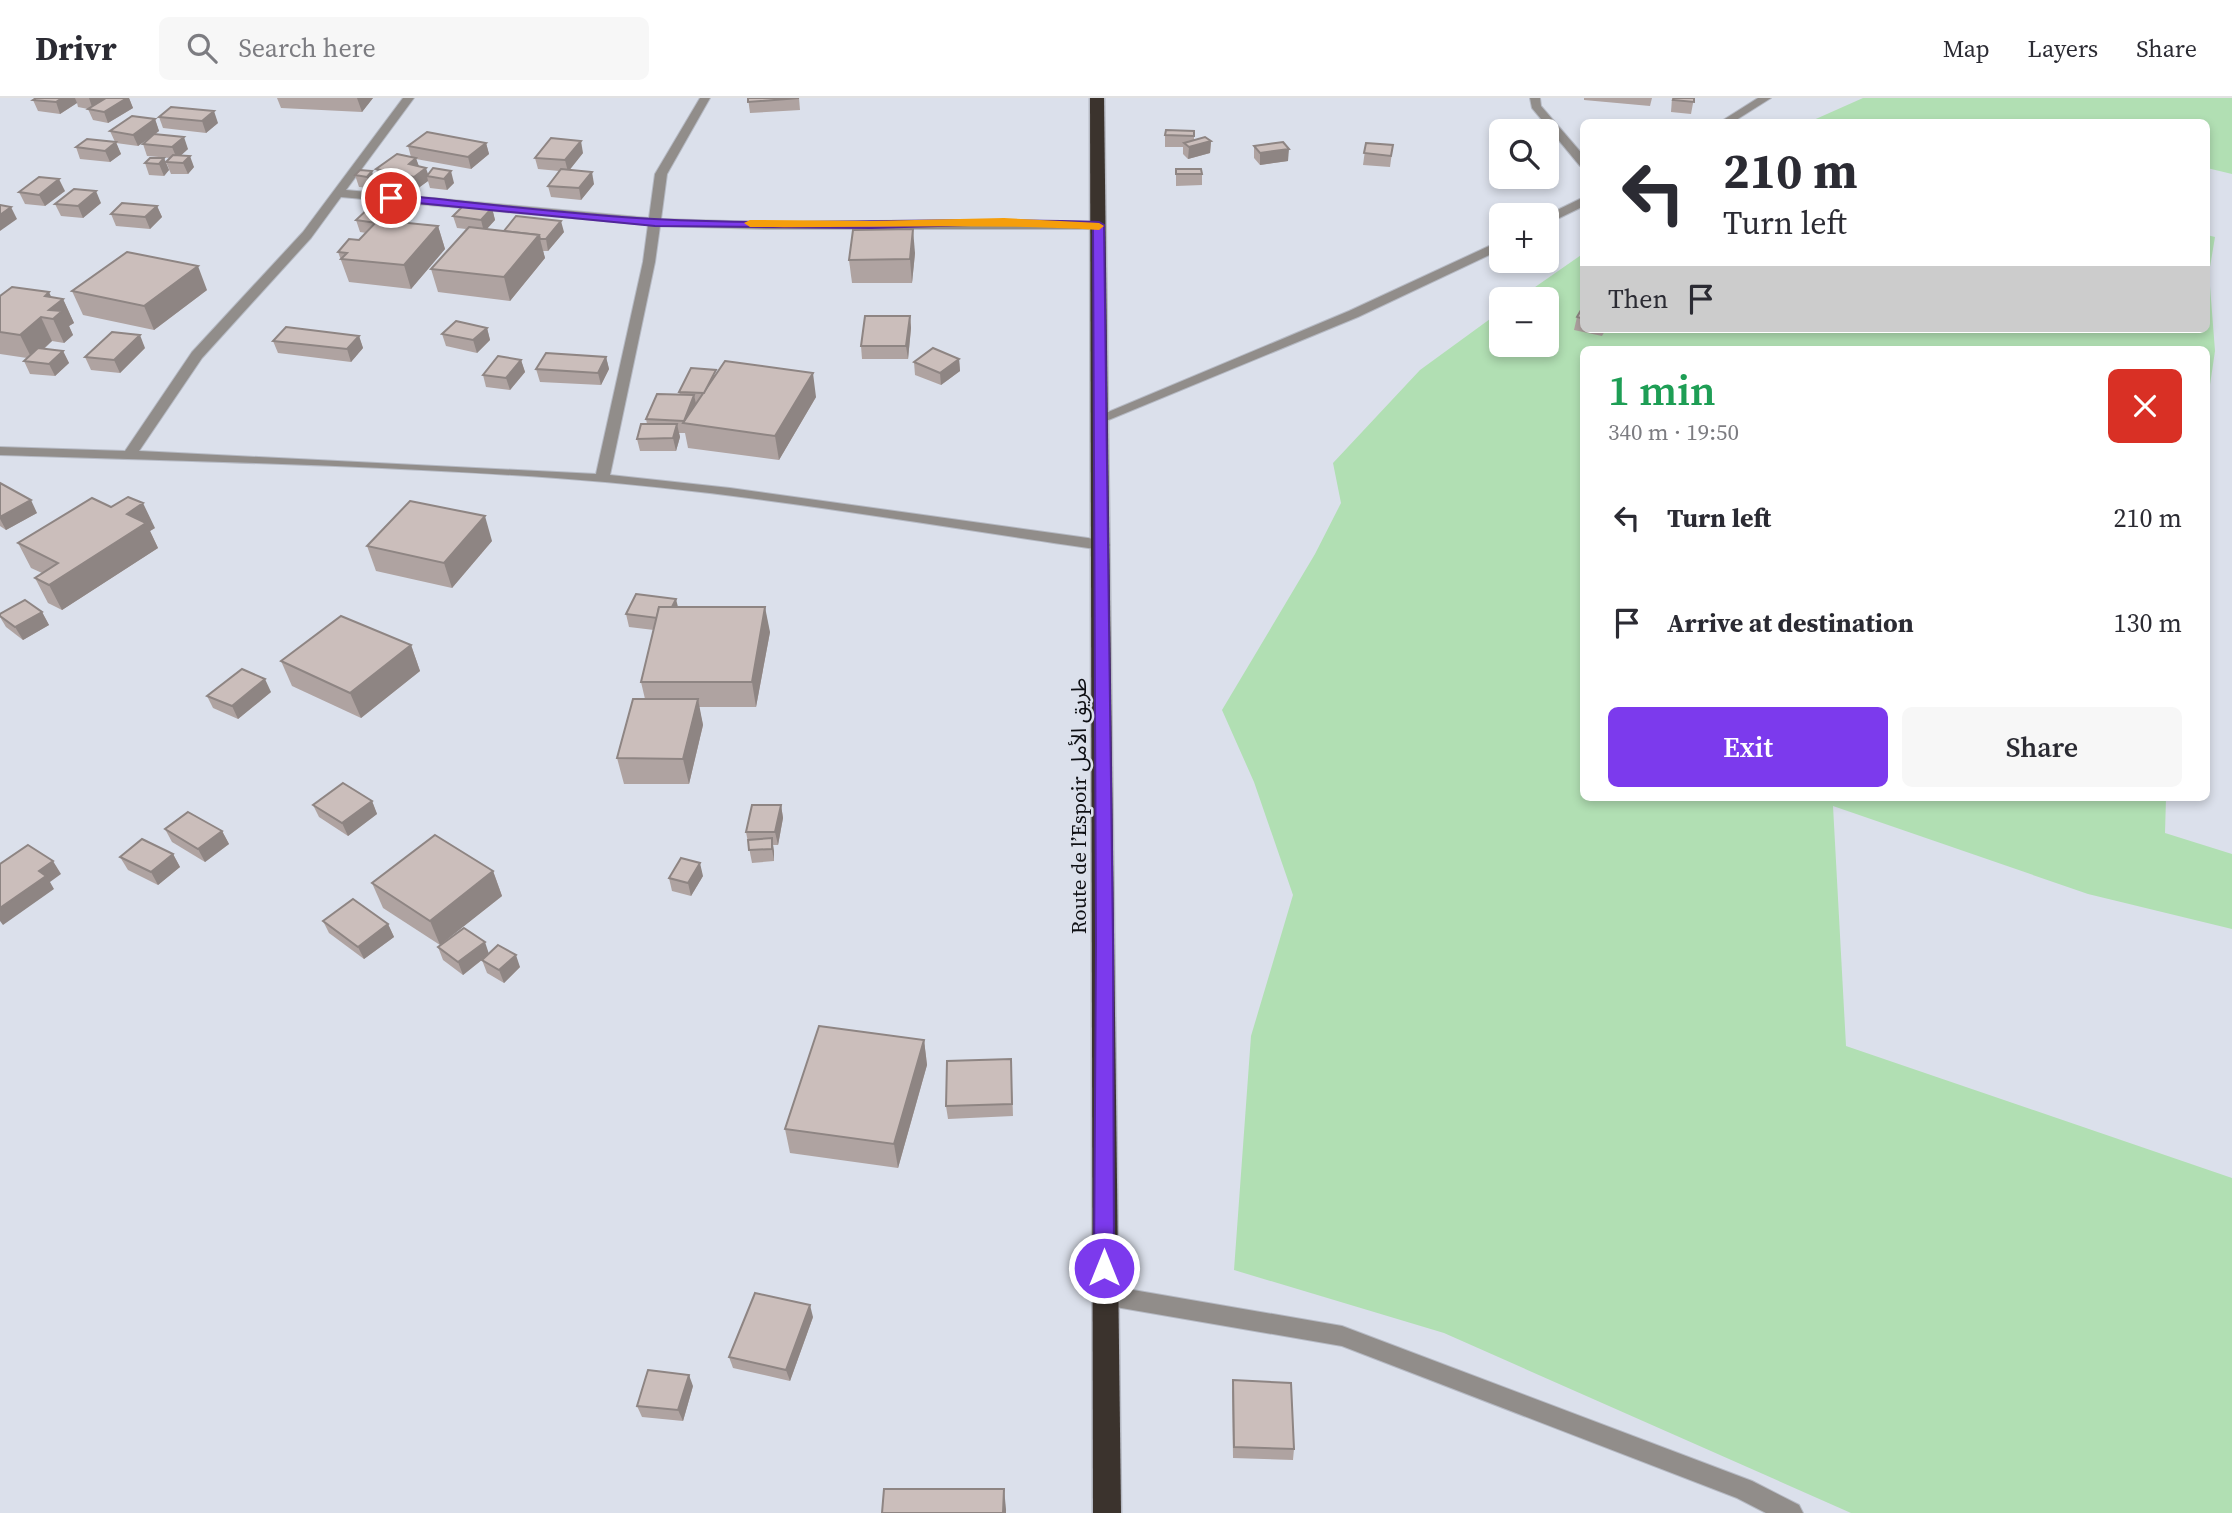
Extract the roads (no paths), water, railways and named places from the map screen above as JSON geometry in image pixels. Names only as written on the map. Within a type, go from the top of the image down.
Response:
[{"type":"highway","name":"Route de l’Espoir طريق الأمل","points":[[1097,98],[1107,1513]]},
{"type":"street","points":[[128,455],[197,355],[307,235],[409,98]]},
{"type":"street","points":[[602,478],[649,262],[661,174],[705,98]]},
{"type":"street","points":[[1535,98],[1536,106],[1580,159]]},
{"type":"street","points":[[1731,119],[1766,98]]},
{"type":"street","points":[[338,193],[655,222],[871,225],[1004,221],[1099,225]]},
{"type":"street","points":[[1559,214],[1580,203]]},
{"type":"street","points":[[1101,418],[1350,314],[1489,251]]},
{"type":"street","points":[[0,452],[268,460],[602,478],[730,492],[1102,545]]},
{"type":"street","points":[[1104,1296],[1342,1336],[1744,1489],[1791,1513]]}]
